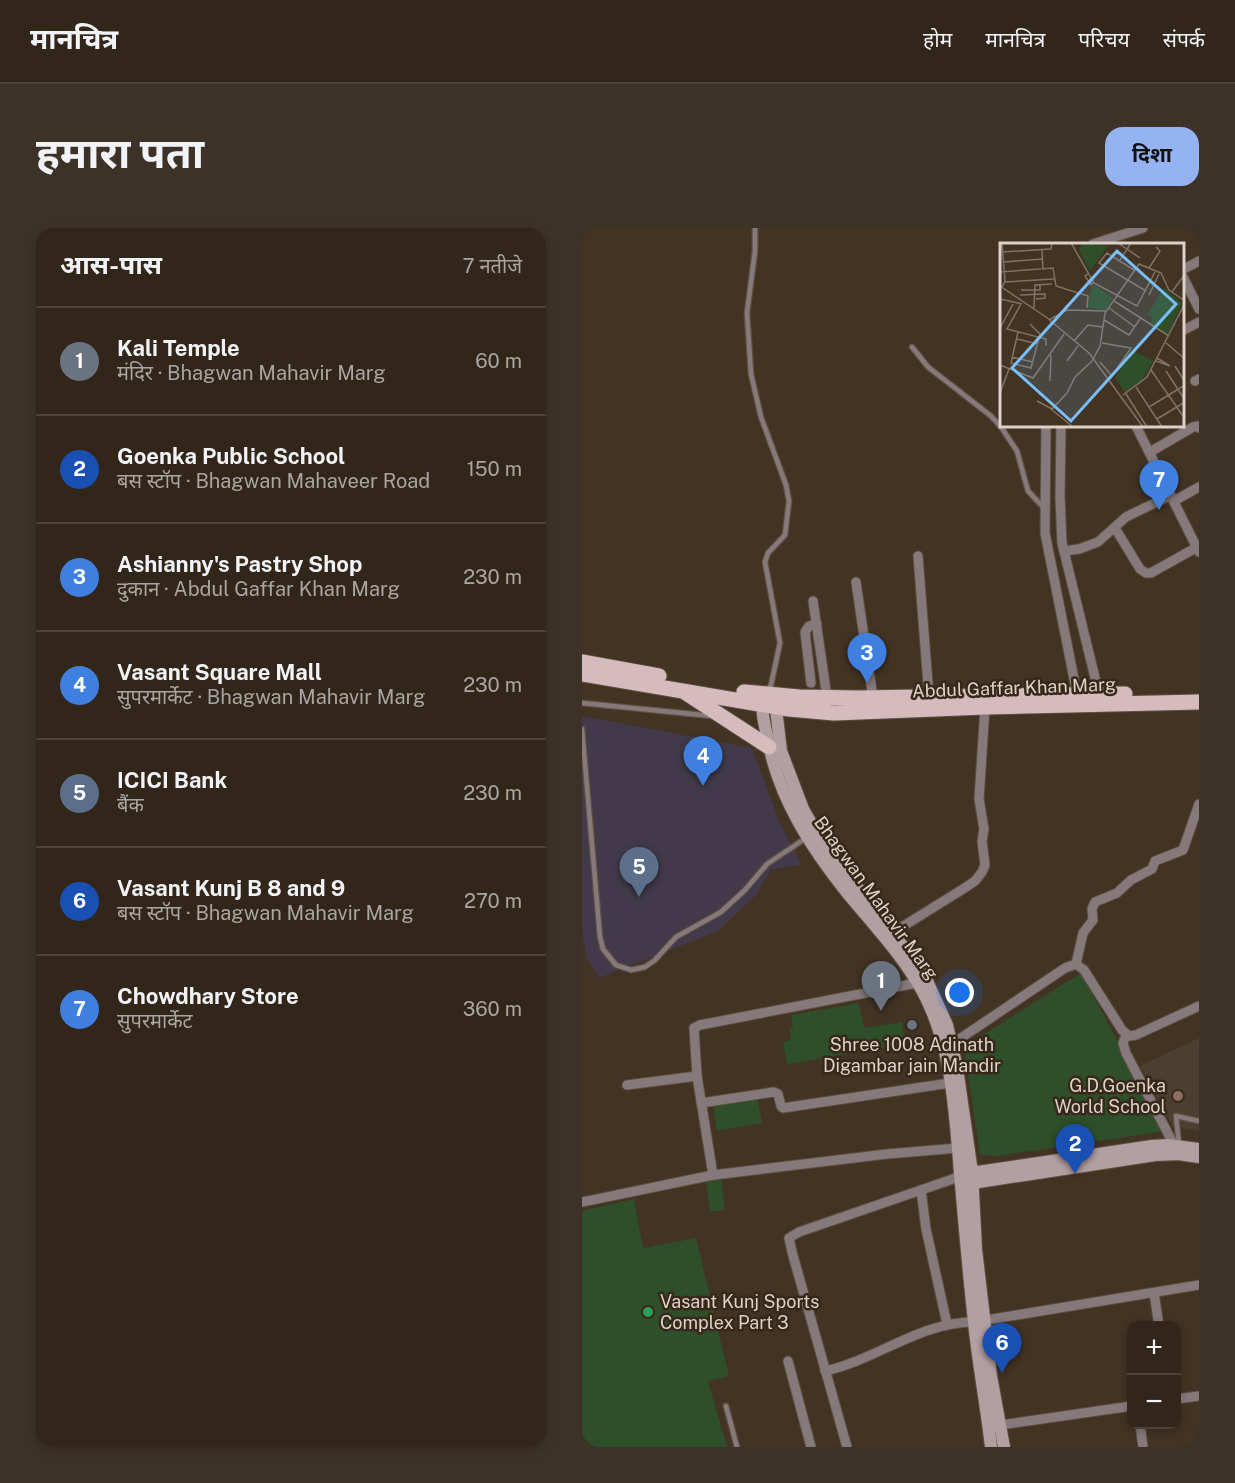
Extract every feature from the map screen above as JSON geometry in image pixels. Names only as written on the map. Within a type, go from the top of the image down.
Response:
[{"type":"main road","name":"Abdul Gaffar Khan Marg","points":[[582,662],[770,697],[834,713],[1199,702]]},
{"type":"main road","name":"Abdul Gaffar Khan Marg","points":[[582,674],[678,689],[770,697],[873,698],[1199,692]]},
{"type":"main road","points":[[678,689],[769,747]]},
{"type":"street","points":[[1096,243],[1143,228]]},
{"type":"street","points":[[1184,269],[1199,261]]},
{"type":"street","points":[[1184,279],[1199,309]]},
{"type":"street","points":[[1184,330],[1199,322]]},
{"type":"street","points":[[1150,452],[1193,427],[1198,426],[1199,428]]},
{"type":"street","points":[[1046,428],[1045,509],[1048,550],[1077,694]]},
{"type":"street","points":[[1061,428],[1060,514],[1064,551],[1099,694]]},
{"type":"street","points":[[1115,528],[1140,569],[1146,573],[1151,573],[1198,548],[1137,428]]},
{"type":"street","points":[[1064,551],[1079,549],[1098,542],[1126,517],[1199,488]]},
{"type":"street","points":[[918,556],[929,697]]},
{"type":"street","points":[[856,582],[873,698]]},
{"type":"street","points":[[813,602],[827,697]]},
{"type":"street","points":[[811,683],[805,632],[809,626],[817,624]]},
{"type":"street","name":"Bhagwan Mahavir Marg","points":[[770,697],[769,747],[782,788],[807,837],[835,877],[889,935],[917,983],[938,1026],[950,1083],[958,1148],[967,1179]]},
{"type":"street","name":"Bhagwan Mahavir Marg","points":[[770,697],[782,751],[803,809],[822,843],[932,991],[947,1025],[952,1044],[976,1249],[979,1322],[995,1426],[1004,1447]]},
{"type":"street","points":[[889,935],[975,881],[982,872],[985,864],[982,841],[984,829],[979,799],[985,707]]},
{"type":"street","points":[[1076,964],[1082,938],[1093,920],[1092,909],[1095,902],[1117,893],[1131,880],[1152,869],[1155,861],[1183,850],[1195,824],[1199,804]]},
{"type":"street","points":[[1076,964],[1084,970],[1126,1035]]},
{"type":"street","points":[[952,1044],[1065,968],[1076,964]]},
{"type":"street","points":[[713,1175],[697,1076],[693,1031],[697,1026],[917,983]]},
{"type":"street","points":[[1126,1035],[1136,1035],[1199,1006]]},
{"type":"street","points":[[1126,1035],[1123,1043],[1126,1053],[1177,1145]]},
{"type":"street","points":[[627,1084],[697,1076]]},
{"type":"street","points":[[701,1103],[774,1092],[778,1095],[783,1108],[950,1083]]},
{"type":"street","points":[[847,1447],[789,1238],[799,1232],[921,1190],[967,1179],[1152,1146],[1177,1145],[1199,1149]]},
{"type":"street","points":[[582,1202],[713,1175],[887,1154],[958,1148]]},
{"type":"street","points":[[967,1179],[1155,1155],[1178,1154],[1199,1157]]},
{"type":"street","points":[[921,1190],[926,1229],[947,1324]]},
{"type":"street","points":[[825,1371],[947,1324],[979,1322],[1199,1285]]},
{"type":"street","points":[[1154,1293],[1158,1321]]},
{"type":"street","points":[[788,1361],[811,1447]]},
{"type":"street","points":[[1181,1398],[1199,1396]]},
{"type":"street","points":[[995,1426],[1127,1407]]},
{"type":"street","name":"Bhagwan Mahavir Marg","points":[[991,1447],[995,1426]]},
{"type":"street","points":[[1141,1429],[1143,1447]]},
{"type":"lane","points":[[755,228],[755,251],[747,313],[751,374],[760,417],[786,485],[789,501],[785,535],[768,553],[765,562],[780,643],[770,697]]},
{"type":"lane","points":[[912,347],[927,367],[991,416],[1000,426]]},
{"type":"lane","points":[[1002,428],[1017,451],[1028,491],[1045,509]]},
{"type":"lane","points":[[582,703],[724,717]]},
{"type":"lane","points":[[582,729],[600,937],[608,957],[622,968],[637,970],[650,964],[676,937],[721,912],[745,890],[767,864],[807,837]]},
{"type":"lane","points":[[1177,1145],[1176,1116],[1199,1122]]},
{"type":"lane","points":[[726,1406],[737,1447]]},
{"type":"shaded area","points":[[582,716],[752,748],[779,821],[802,865],[771,870],[756,895],[718,931],[599,978],[586,957],[582,927]]},
{"type":"shaded area","name":"G.D.Goenka World School","points":[[1199,1038],[1199,1131],[1173,1127],[1140,1066]]},
{"type":"green space","points":[[1081,973],[1166,1131],[998,1156],[980,1155],[964,1047]]},
{"type":"green space","points":[[859,1003],[864,1028],[902,1022],[905,1044],[787,1064],[783,1042],[791,1040],[789,1028],[793,1027],[791,1015]]},
{"type":"green space","points":[[756,1090],[762,1123],[717,1131],[712,1098]]},
{"type":"green space","points":[[721,1178],[725,1210],[710,1212],[706,1180]]},
{"type":"green space","name":"Vasant Kunj Sports Complex Part 3","points":[[634,1199],[643,1248],[696,1238],[729,1376],[708,1381],[727,1447],[582,1447],[582,1211]]},
{"type":"place","name":"Chowdhary Store","points":[[1159,510]]},
{"type":"place","name":"Ashianny's Pastry Shop","points":[[867,683]]},
{"type":"place","name":"Vasant Square Mall","points":[[703,786]]},
{"type":"place","name":"ICICI Bank","points":[[639,897]]},
{"type":"place","name":"Kali Temple","points":[[881,1011]]},
{"type":"place","name":"Shree 1008 Adinath Digambar jain Mandir","points":[[912,1025]]},
{"type":"place","name":"G.D.Goenka World School","points":[[1178,1096]]},
{"type":"place","name":"Goenka Public School","points":[[1075,1174]]},
{"type":"place","name":"Vasant Kunj Sports Complex Part 3","points":[[648,1312]]},
{"type":"place","name":"Vasant Kunj B 8 and 9","points":[[1002,1373]]}]
